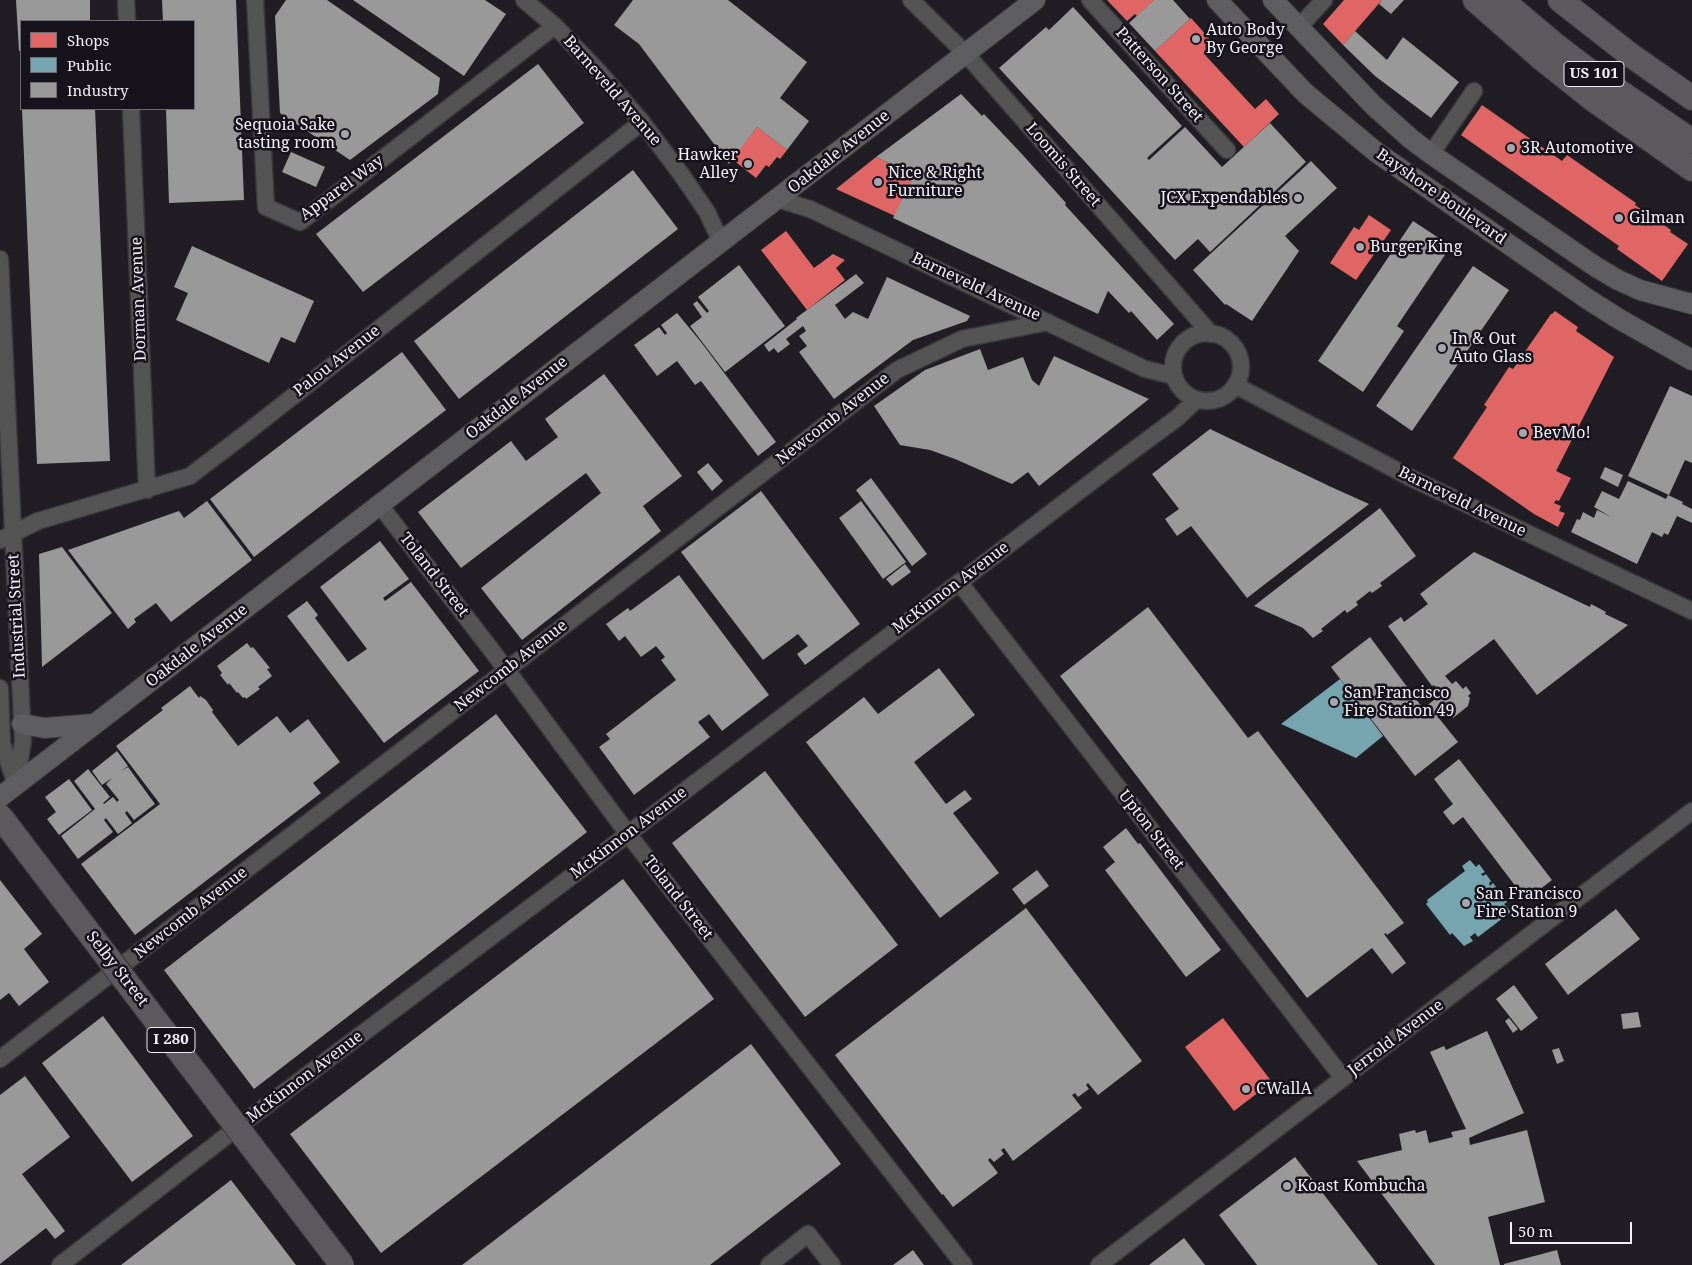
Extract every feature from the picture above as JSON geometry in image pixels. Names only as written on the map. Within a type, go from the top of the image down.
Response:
[{"type":"highway","points":[[1475,0],[1540,57],[1594,100],[1692,169]]},
{"type":"highway","name":"US 101","points":[[1502,0],[1592,73],[1692,141]]},
{"type":"highway","name":"US 101","points":[[1560,0],[1629,54],[1692,98]]},
{"type":"highway","name":"I 280","points":[[0,817],[342,1265]]},
{"type":"highway","name":"I 280","points":[[0,831],[331,1265]]},
{"type":"main road","name":"Oakdale Avenue","points":[[0,797],[1035,0]]},
{"type":"main road","name":"Bayshore Boulevard","points":[[1217,0],[1305,93],[1376,152],[1586,298],[1692,360]]},
{"type":"main road","name":"Bayshore Boulevard","points":[[1274,0],[1373,104],[1405,134],[1431,154],[1596,267],[1618,280],[1640,290],[1692,304]]},
{"type":"main road","points":[[1640,290],[1666,302],[1692,310]]},
{"type":"main road","points":[[22,724],[45,728],[94,724]]},
{"type":"street","points":[[126,0],[127,20]]},
{"type":"street","name":"Apparel Way","points":[[255,0],[266,207],[300,222],[555,26]]},
{"type":"street","name":"Barneveld Avenue","points":[[524,0],[555,26],[599,72],[642,122],[708,212],[721,242]]},
{"type":"street","name":"Loomis Street","points":[[911,0],[966,54],[1211,334]]},
{"type":"street","name":"Patterson Street","points":[[1090,0],[1227,150]]},
{"type":"street","points":[[1299,27],[1324,0]]},
{"type":"street","points":[[1431,154],[1474,91]]},
{"type":"street","name":"Dorman Avenue","points":[[131,110],[147,490]]},
{"type":"street","name":"Palou Avenue","points":[[7,537],[38,521],[190,476],[642,122]]},
{"type":"street","name":"Barneveld Avenue","points":[[777,199],[810,209],[1145,369],[1174,376]]},
{"type":"street","name":"Industrial Street","points":[[0,260],[7,537],[23,741],[16,784]]},
{"type":"street","name":"Newcomb Avenue","points":[[0,1059],[897,370],[962,339],[1048,322]]},
{"type":"street","points":[[1200,334],[1211,334],[1222,337],[1231,344],[1237,353],[1240,375],[1228,394],[1218,399],[1196,400],[1186,395],[1179,387],[1174,376],[1175,354],[1181,345],[1190,338],[1200,334]]},
{"type":"street","name":"Barneveld Avenue","points":[[1235,385],[1413,479],[1692,611]]},
{"type":"street","name":"McKinnon Avenue","points":[[60,1265],[238,1127],[1177,418],[1196,400]]},
{"type":"street","name":"Toland Street","points":[[379,504],[506,669],[628,834],[964,1265]]},
{"type":"street","name":"Upton Street","points":[[959,582],[1342,1078]]},
{"type":"street","name":"Industrial Street","points":[[0,688],[2,742],[16,784]]},
{"type":"street","name":"Jerrold Avenue","points":[[1099,1265],[1692,812]]},
{"type":"street","name":"Selby Street","points":[[0,817],[342,1265]]},
{"type":"street","points":[[769,1265],[808,1234],[832,1265]]},
{"type":"building: Shops","points":[[1107,0],[1154,0],[1137,16],[1135,14],[1127,21]]},
{"type":"building: Shops","points":[[1344,0],[1382,0],[1343,45],[1323,24]]},
{"type":"building: Shops","points":[[1191,18],[1216,46],[1206,56],[1255,109],[1266,99],[1279,114],[1244,147],[1155,51]]},
{"type":"building: Shops","points":[[1482,105],[1562,161],[1567,155],[1636,203],[1635,205],[1688,244],[1662,281],[1617,249],[1619,246],[1461,135]]},
{"type":"building: Shops","points":[[757,127],[787,150],[780,159],[777,157],[769,167],[766,165],[756,178],[732,159]]},
{"type":"building: Shops","name":"Nice & Right Furniture","points":[[876,157],[914,175],[895,216],[836,189]]},
{"type":"building: Shops","name":"Burger King","points":[[1369,215],[1391,230],[1356,280],[1330,263],[1354,227],[1359,230]]},
{"type":"building: Shops","points":[[786,231],[814,268],[833,254],[845,260],[836,268],[845,280],[807,310],[761,250]]},
{"type":"building: Shops","name":"BevMo!","points":[[1555,311],[1578,327],[1576,331],[1614,357],[1556,471],[1571,478],[1559,501],[1556,500],[1554,503],[1561,506],[1559,511],[1565,513],[1558,527],[1534,514],[1453,458],[1487,407],[1484,405],[1509,367],[1513,369]]},
{"type":"building: Shops","points":[[1223,1018],[1272,1082],[1234,1111],[1185,1047]]},
{"type":"building: Public","name":"San Francisco Fire Station 49","points":[[1340,679],[1383,736],[1356,758],[1281,724]]},
{"type":"building: Public","name":"San Francisco Fire Station 9","points":[[1470,860],[1476,867],[1479,864],[1485,872],[1481,874],[1483,876],[1486,874],[1491,881],[1489,883],[1490,886],[1493,883],[1496,887],[1493,890],[1495,892],[1498,890],[1507,902],[1504,904],[1511,912],[1478,937],[1475,933],[1470,937],[1473,941],[1464,946],[1452,933],[1450,935],[1426,904],[1427,900],[1465,871],[1462,866]]},
{"type":"building: Industry","points":[[16,0],[90,0],[90,20],[20,20],[19,51]]},
{"type":"building: Industry","points":[[162,0],[236,0],[244,200],[169,203],[166,110],[195,110],[195,20],[163,20]]},
{"type":"building: Industry","points":[[286,0],[327,0],[440,78],[438,94],[350,160],[280,113],[275,16]]},
{"type":"building: Industry","points":[[353,0],[485,0],[506,14],[464,76]]},
{"type":"building: Industry","points":[[633,0],[728,0],[807,62],[780,98],[809,121],[787,150],[757,127],[729,164],[639,44],[614,25]]},
{"type":"building: Industry","points":[[1154,0],[1173,0],[1190,19],[1155,51],[1129,23]]},
{"type":"building: Industry","points":[[1382,0],[1404,0],[1391,14],[1379,4]]},
{"type":"building: Industry","points":[[1073,7],[1182,126],[1147,158],[1149,160],[1185,127],[1222,167],[1270,123],[1306,162],[1210,252],[1198,239],[1175,260],[999,68],[1046,27],[1049,30]]},
{"type":"building: Industry","points":[[1355,31],[1387,60],[1403,37],[1459,82],[1431,118],[1375,76],[1343,45]]},
{"type":"building: Industry","points":[[538,64],[584,123],[363,292],[316,234]]},
{"type":"building: Industry","points":[[961,94],[982,116],[984,114],[1020,152],[1066,203],[1065,205],[1174,324],[1157,340],[1131,311],[1129,313],[1108,291],[1098,314],[893,218],[914,175],[876,157]]},
{"type":"building: Industry","points":[[22,110],[95,110],[110,461],[37,464]]},
{"type":"building: Industry","points":[[291,152],[325,167],[316,187],[282,172]]},
{"type":"building: Industry","points":[[1311,161],[1337,188],[1285,236],[1299,251],[1252,321],[1225,305],[1193,270]]},
{"type":"building: Industry","points":[[633,170],[678,229],[459,399],[414,341]]},
{"type":"building: Industry","points":[[1413,221],[1451,246],[1397,326],[1404,331],[1363,392],[1318,361]]},
{"type":"building: Industry","points":[[192,246],[314,301],[295,343],[281,337],[269,363],[176,320],[188,293],[174,287]]},
{"type":"building: Industry","points":[[739,265],[785,326],[725,372],[690,326],[702,317],[693,304],[697,301],[707,313],[709,311],[698,297]]},
{"type":"building: Industry","name":"In & Out Auto Glass","points":[[1473,266],[1509,290],[1412,431],[1376,406]]},
{"type":"building: Industry","points":[[856,274],[864,283],[835,305],[845,319],[853,312],[868,319],[887,277],[970,316],[967,321],[913,340],[834,399],[799,352],[807,346],[799,336],[806,331],[803,326],[786,339],[790,344],[778,353],[774,348],[769,352],[764,345],[796,318]]},
{"type":"building: Industry","points":[[677,313],[776,442],[758,456],[701,381],[695,385],[677,361],[657,376],[634,345],[659,327],[665,335],[667,333],[661,325]]},
{"type":"building: Industry","points":[[980,349],[988,370],[1023,357],[1032,380],[1039,386],[1054,356],[1149,399],[1039,486],[1028,472],[1012,484],[930,450],[900,445],[874,406],[925,370]]},
{"type":"building: Industry","points":[[402,352],[446,410],[254,557],[210,499]]},
{"type":"building: Industry","points":[[604,374],[682,476],[643,506],[661,531],[522,640],[481,588],[601,493],[586,473],[461,568],[418,512],[511,441],[526,461],[558,437],[545,419]]},
{"type":"building: Industry","points":[[1670,386],[1692,396],[1692,463],[1685,460],[1669,495],[1628,476]]},
{"type":"building: Industry","points":[[1210,429],[1369,504],[1247,598],[1191,526],[1177,536],[1165,519],[1179,509],[1152,474]]},
{"type":"building: Industry","points":[[708,463],[723,481],[712,491],[697,472]]},
{"type":"building: Industry","points":[[1605,467],[1623,475],[1618,487],[1600,478]]},
{"type":"building: Industry","points":[[871,478],[927,554],[912,566],[856,490]]},
{"type":"building: Industry","points":[[1628,481],[1666,499],[1668,495],[1683,502],[1682,504],[1692,509],[1692,523],[1677,516],[1668,535],[1664,533],[1662,537],[1652,532],[1637,564],[1571,532],[1577,519],[1580,520],[1583,512],[1594,518],[1597,510],[1611,517],[1594,507],[1602,491],[1619,499]]},
{"type":"building: Industry","points":[[761,491],[860,624],[805,665],[797,654],[808,646],[798,634],[763,660],[681,552]]},
{"type":"building: Industry","points":[[207,501],[252,560],[171,622],[156,603],[134,619],[136,622],[128,629],[68,550],[179,511],[184,518]]},
{"type":"building: Industry","points":[[861,501],[906,562],[883,579],[839,518]]},
{"type":"building: Industry","points":[[1380,508],[1416,556],[1380,583],[1382,586],[1372,593],[1370,591],[1356,602],[1358,605],[1347,613],[1345,610],[1321,629],[1323,631],[1313,638],[1303,628],[1254,606]]},
{"type":"building: Industry","points":[[380,541],[409,579],[383,598],[385,601],[411,582],[479,671],[384,743],[287,616],[307,601],[318,615],[315,618],[348,662],[367,649],[320,587]]},
{"type":"building: Industry","points":[[62,547],[112,613],[42,667],[39,554]]},
{"type":"building: Industry","points":[[1474,552],[1590,607],[1591,604],[1606,612],[1605,614],[1628,625],[1537,695],[1494,639],[1445,676],[1452,684],[1456,681],[1463,689],[1466,686],[1471,693],[1468,696],[1470,698],[1468,706],[1453,718],[1448,710],[1438,717],[1458,742],[1415,776],[1331,667],[1370,637],[1422,707],[1425,707],[1438,697],[1440,694],[1434,685],[1432,686],[1388,626],[1401,617],[1404,622],[1428,604],[1420,594]]},
{"type":"building: Industry","points":[[905,564],[911,572],[892,586],[886,579]]},
{"type":"building: Industry","points":[[679,575],[769,695],[722,731],[709,714],[698,722],[710,737],[634,795],[599,747],[610,739],[606,734],[676,680],[661,660],[665,657],[656,646],[641,657],[625,636],[619,641],[606,624],[628,608],[630,611]]},
{"type":"building: Industry","points":[[1148,607],[1248,738],[1258,731],[1404,923],[1387,935],[1386,933],[1384,934],[1406,963],[1392,974],[1372,948],[1307,998],[1060,676]]},
{"type":"building: Industry","points":[[247,643],[251,648],[253,647],[270,668],[267,669],[272,676],[258,687],[260,689],[246,699],[237,693],[229,683],[228,685],[220,675],[222,673],[217,666]]},
{"type":"building: Industry","points":[[939,668],[975,715],[914,762],[946,804],[965,790],[972,799],[953,813],[999,873],[940,918],[806,742],[864,697],[878,714]]},
{"type":"building: Industry","points":[[190,686],[199,698],[200,696],[206,700],[213,710],[212,712],[238,746],[277,716],[290,733],[308,719],[340,762],[313,783],[321,793],[135,935],[81,864],[160,804],[116,746],[163,710],[161,708]]},
{"type":"building: Industry","points":[[496,714],[587,832],[254,1089],[164,970]]},
{"type":"building: Industry","points":[[117,751],[128,766],[121,771],[128,767],[155,804],[134,820],[127,811],[125,813],[132,823],[118,834],[106,818],[104,820],[113,832],[78,859],[61,836],[95,809],[74,781],[88,769],[110,797],[103,803],[113,797],[117,802],[119,800],[106,784],[112,778],[102,785],[92,771]]},
{"type":"building: Industry","points":[[1459,759],[1552,880],[1526,900],[1463,817],[1453,825],[1443,812],[1453,804],[1434,779]]},
{"type":"building: Industry","points":[[765,771],[898,945],[805,1017],[672,843]]},
{"type":"building: Industry","points":[[69,779],[92,810],[59,835],[47,819],[56,812],[45,797]]},
{"type":"building: Industry","points":[[1126,828],[1138,844],[1140,843],[1221,950],[1186,977],[1105,870],[1115,862],[1103,847]]},
{"type":"building: Industry","points":[[1037,870],[1049,886],[1024,905],[1012,889]]},
{"type":"building: Industry","points":[[623,879],[714,999],[381,1253],[290,1134]]},
{"type":"building: Industry","points":[[0,880],[42,934],[24,949],[49,982],[19,1006],[9,993],[0,1000]]},
{"type":"building: Industry","points":[[1026,908],[1142,1061],[1098,1095],[1088,1083],[1086,1085],[1089,1089],[1078,1097],[1075,1093],[1072,1095],[1082,1108],[1013,1161],[1004,1148],[1001,1150],[1004,1154],[994,1162],[990,1158],[988,1160],[998,1173],[953,1207],[835,1055]]},
{"type":"building: Industry","points":[[1616,909],[1640,939],[1568,995],[1545,964]]},
{"type":"building: Industry","points":[[1514,985],[1538,1018],[1521,1031],[1496,999]]},
{"type":"building: Industry","points":[[1638,1012],[1641,1027],[1623,1029],[1621,1014]]},
{"type":"building: Industry","points":[[103,1016],[193,1136],[132,1182],[42,1063]]},
{"type":"building: Industry","points":[[1509,1018],[1518,1029],[1513,1033],[1505,1021]]},
{"type":"building: Industry","points":[[1487,1031],[1524,1113],[1469,1138],[1470,1145],[1527,1130],[1545,1202],[1488,1217],[1500,1265],[1435,1265],[1357,1161],[1402,1150],[1399,1134],[1415,1130],[1416,1133],[1426,1130],[1429,1143],[1453,1137],[1451,1132],[1466,1129],[1430,1052],[1444,1046],[1446,1050]]},
{"type":"building: Industry","points":[[751,1044],[841,1164],[710,1265],[462,1265]]},
{"type":"building: Industry","points":[[1559,1048],[1564,1061],[1557,1064],[1552,1050]]},
{"type":"building: Industry","points":[[25,1076],[70,1137],[22,1174],[65,1231],[55,1239],[46,1228],[0,1264],[0,1095]]},
{"type":"building: Industry","name":"Koast Kombucha","points":[[1295,1157],[1378,1265],[1257,1265],[1219,1215]]},
{"type":"building: Industry","points":[[231,1180],[296,1265],[121,1265]]},
{"type":"building: Industry","points":[[1184,1238],[1205,1265],[1149,1265]]},
{"type":"building: Industry","points":[[913,1250],[924,1265],[893,1265]]},
{"type":"building: Industry","points":[[1557,1250],[1561,1265],[1504,1265],[1504,1264]]},
{"type":"place","name":"Auto Body By George","points":[[1196,39]]},
{"type":"place","name":"Sequoia Sake tasting room","points":[[345,134]]},
{"type":"place","name":"3R Automotive","points":[[1511,148]]},
{"type":"place","name":"Hawker Alley","points":[[748,164]]},
{"type":"place","name":"Nice & Right Furniture","points":[[878,182]]},
{"type":"place","name":"JCX Expendables","points":[[1298,198]]},
{"type":"place","name":"Gilman","points":[[1619,218]]},
{"type":"place","name":"Burger King","points":[[1360,247]]},
{"type":"place","name":"In & Out Auto Glass","points":[[1442,348]]},
{"type":"place","name":"BevMo!","points":[[1523,433]]},
{"type":"place","name":"San Francisco Fire Station 49","points":[[1334,702]]},
{"type":"place","name":"San Francisco Fire Station 9","points":[[1466,903]]},
{"type":"place","name":"CWallA","points":[[1246,1089]]},
{"type":"place","name":"Koast Kombucha","points":[[1287,1186]]}]
